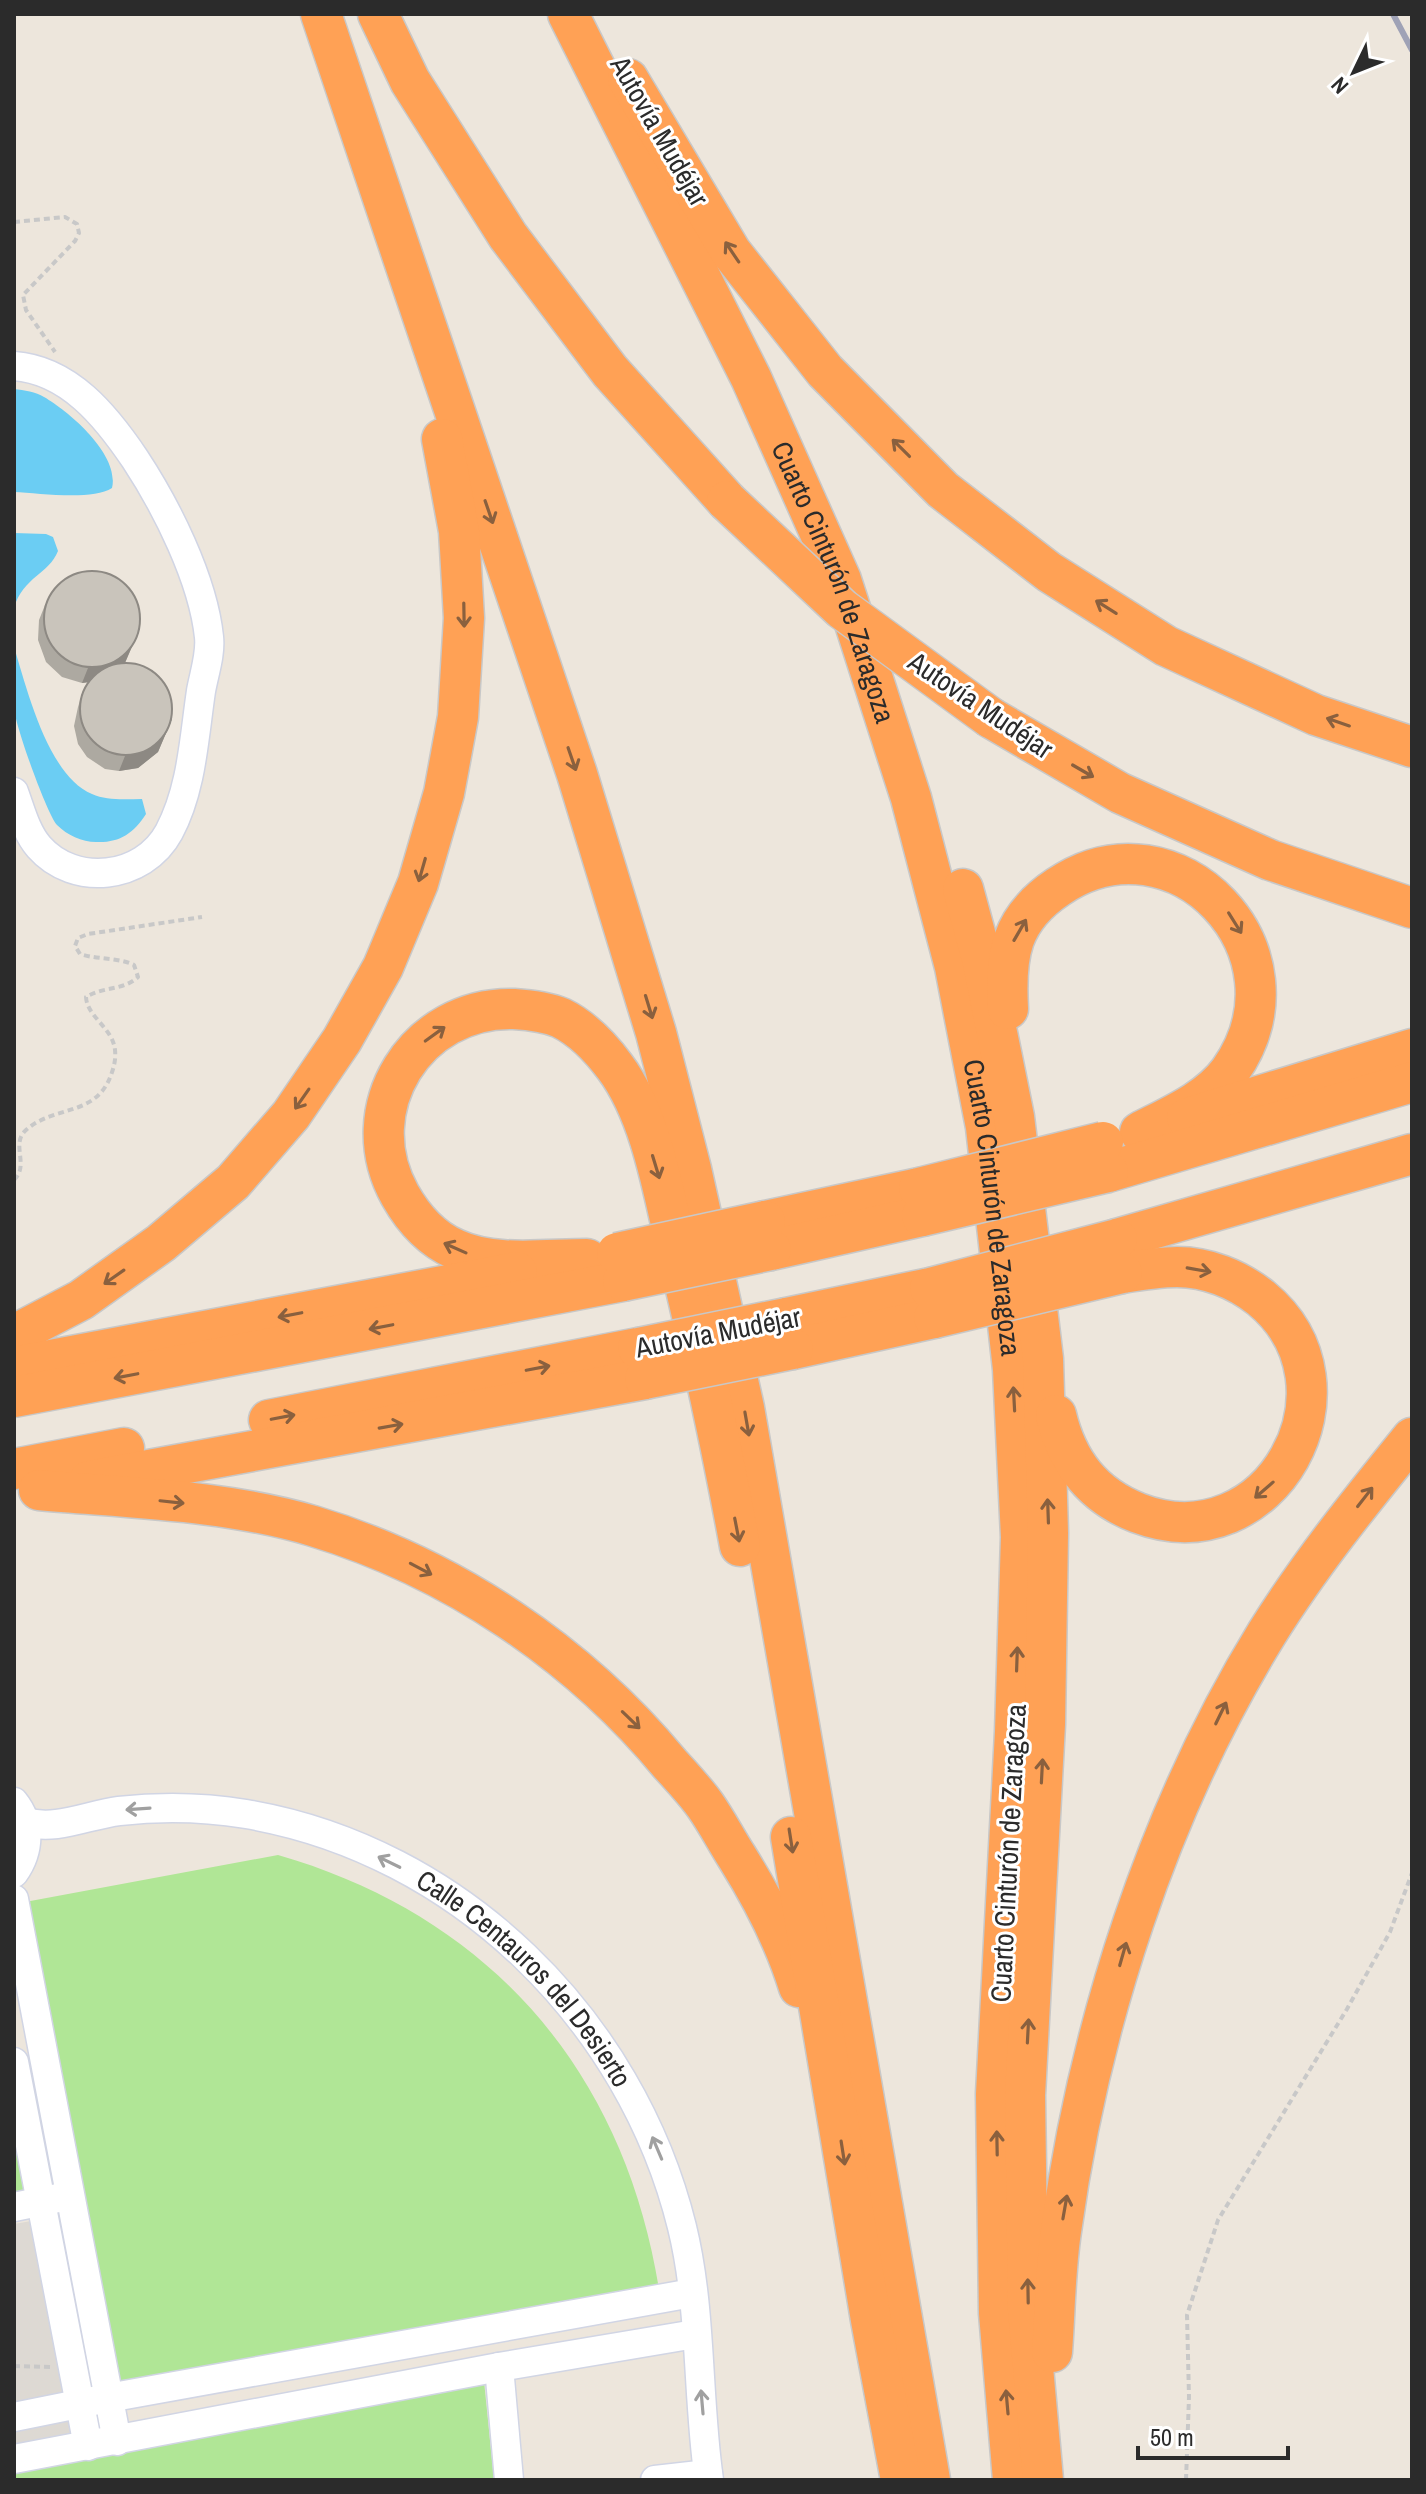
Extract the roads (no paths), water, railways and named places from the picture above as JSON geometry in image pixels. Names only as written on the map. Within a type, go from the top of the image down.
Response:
[{"type":"highway","name":"Autovía Mudéjar","points":[[378,14],[410,81],[508,236],[610,371],[727,501],[842,609],[991,718],[1120,793],[1270,860],[1412,908]]},
{"type":"highway","name":"Cuarto Cinturón de Zaragoza","points":[[568,14],[751,378],[841,580],[911,798],[955,967],[986,1127],[1013,1369],[1021,1537],[1015,1732],[996,2094],[999,2313],[1013,2480]]},
{"type":"highway","name":"Autovía Mudéjar","points":[[594,14],[619,64],[731,252],[825,371],[943,490],[1049,572],[1166,646],[1316,715],[1412,747]]},
{"type":"highway","points":[[14,1335],[81,1300],[161,1243],[233,1182],[291,1115],[342,1040],[383,967],[418,883],[444,793],[458,717],[464,618],[459,531],[447,453],[322,19]]},
{"type":"highway","points":[[322,19],[577,774],[656,1033],[691,1169],[744,1408],[930,2480]]},
{"type":"highway","points":[[751,378],[856,572],[934,786],[982,959],[1014,1117]]},
{"type":"highway","points":[[1043,2480],[1028,2311],[1025,2095],[1045,1724],[1048,1533],[1043,1359],[1014,1117],[1007,966],[1011,945],[1022,925],[1050,892],[1078,876],[1126,864],[1172,872],[1191,881],[1231,915],[1252,959],[1256,1002],[1251,1028],[1229,1072],[1211,1090],[1185,1108],[1117,1148]]},
{"type":"highway","points":[[609,1264],[505,1259],[456,1250],[433,1236],[417,1221],[394,1184],[385,1162],[382,1137],[390,1092],[400,1070],[418,1047],[454,1021],[490,1009],[528,1009],[560,1018],[598,1046],[616,1069],[631,1093],[645,1129],[662,1185],[715,1411],[752,1604],[901,2480]]},
{"type":"highway","points":[[1117,1148],[1412,1049]]},
{"type":"highway","points":[[14,1367],[768,1236],[920,1202],[1117,1148],[1412,1082]]},
{"type":"highway","name":"Autovía Mudéjar","points":[[22,1485],[642,1364],[932,1303],[1120,1256],[1412,1154]]},
{"type":"highway","points":[[1043,1359],[1066,1450],[1091,1484],[1126,1508],[1167,1521],[1213,1518],[1238,1509],[1276,1480],[1302,1434],[1306,1399],[1300,1351],[1286,1325],[1272,1307],[1229,1277],[1120,1256]]},
{"type":"highway","points":[[14,1397],[609,1264]]},
{"type":"highway","points":[[1057,2480],[1051,2369],[1060,2233],[1084,2096],[1131,1926],[1193,1771],[1227,1702],[1312,1566],[1412,1438]]},
{"type":"highway","points":[[22,1485],[227,1508],[313,1526],[405,1560],[491,1607],[570,1662],[646,1734],[704,1804],[756,1889],[792,1966],[835,2103]]},
{"type":"street","points":[[14,366],[35,369],[60,380],[94,407],[118,433],[164,506],[194,581],[210,639],[193,751],[182,800],[168,833],[149,856],[117,872],[81,872],[64,866],[39,846],[30,834],[14,792]]},
{"type":"street","name":"Calle Centauros del Desierto","points":[[19,1812],[53,1825],[141,1808],[185,1808],[247,1814],[299,1826],[354,1846],[417,1877],[466,1906],[537,1966],[567,1999],[623,2077],[661,2157],[688,2257],[709,2477]]},
{"type":"street","points":[[14,1873],[26,1844],[19,1812]]},
{"type":"street","points":[[14,1899],[117,2441]]},
{"type":"street","points":[[14,2062],[27,2204],[80,2404],[88,2446]]},
{"type":"street","points":[[27,2204],[71,2196]]},
{"type":"street","points":[[14,2417],[692,2293]]},
{"type":"street","points":[[14,2459],[499,2367],[695,2334]]},
{"type":"street","points":[[499,2367],[509,2480]]},
{"type":"street","points":[[655,2480],[709,2477]]},
{"type":"water","points":[[14,389],[41,395],[91,436],[108,462],[112,488],[79,495],[14,492]]},
{"type":"water","points":[[14,533],[46,534],[53,537],[58,551],[49,565],[23,589],[14,608]]},
{"type":"water","points":[[14,647],[41,730],[63,769],[92,794],[117,799],[142,799],[146,814],[125,836],[104,842],[85,841],[65,832],[52,817],[16,719]]},
{"type":"railway","points":[[1393,14],[1412,50]]}]
